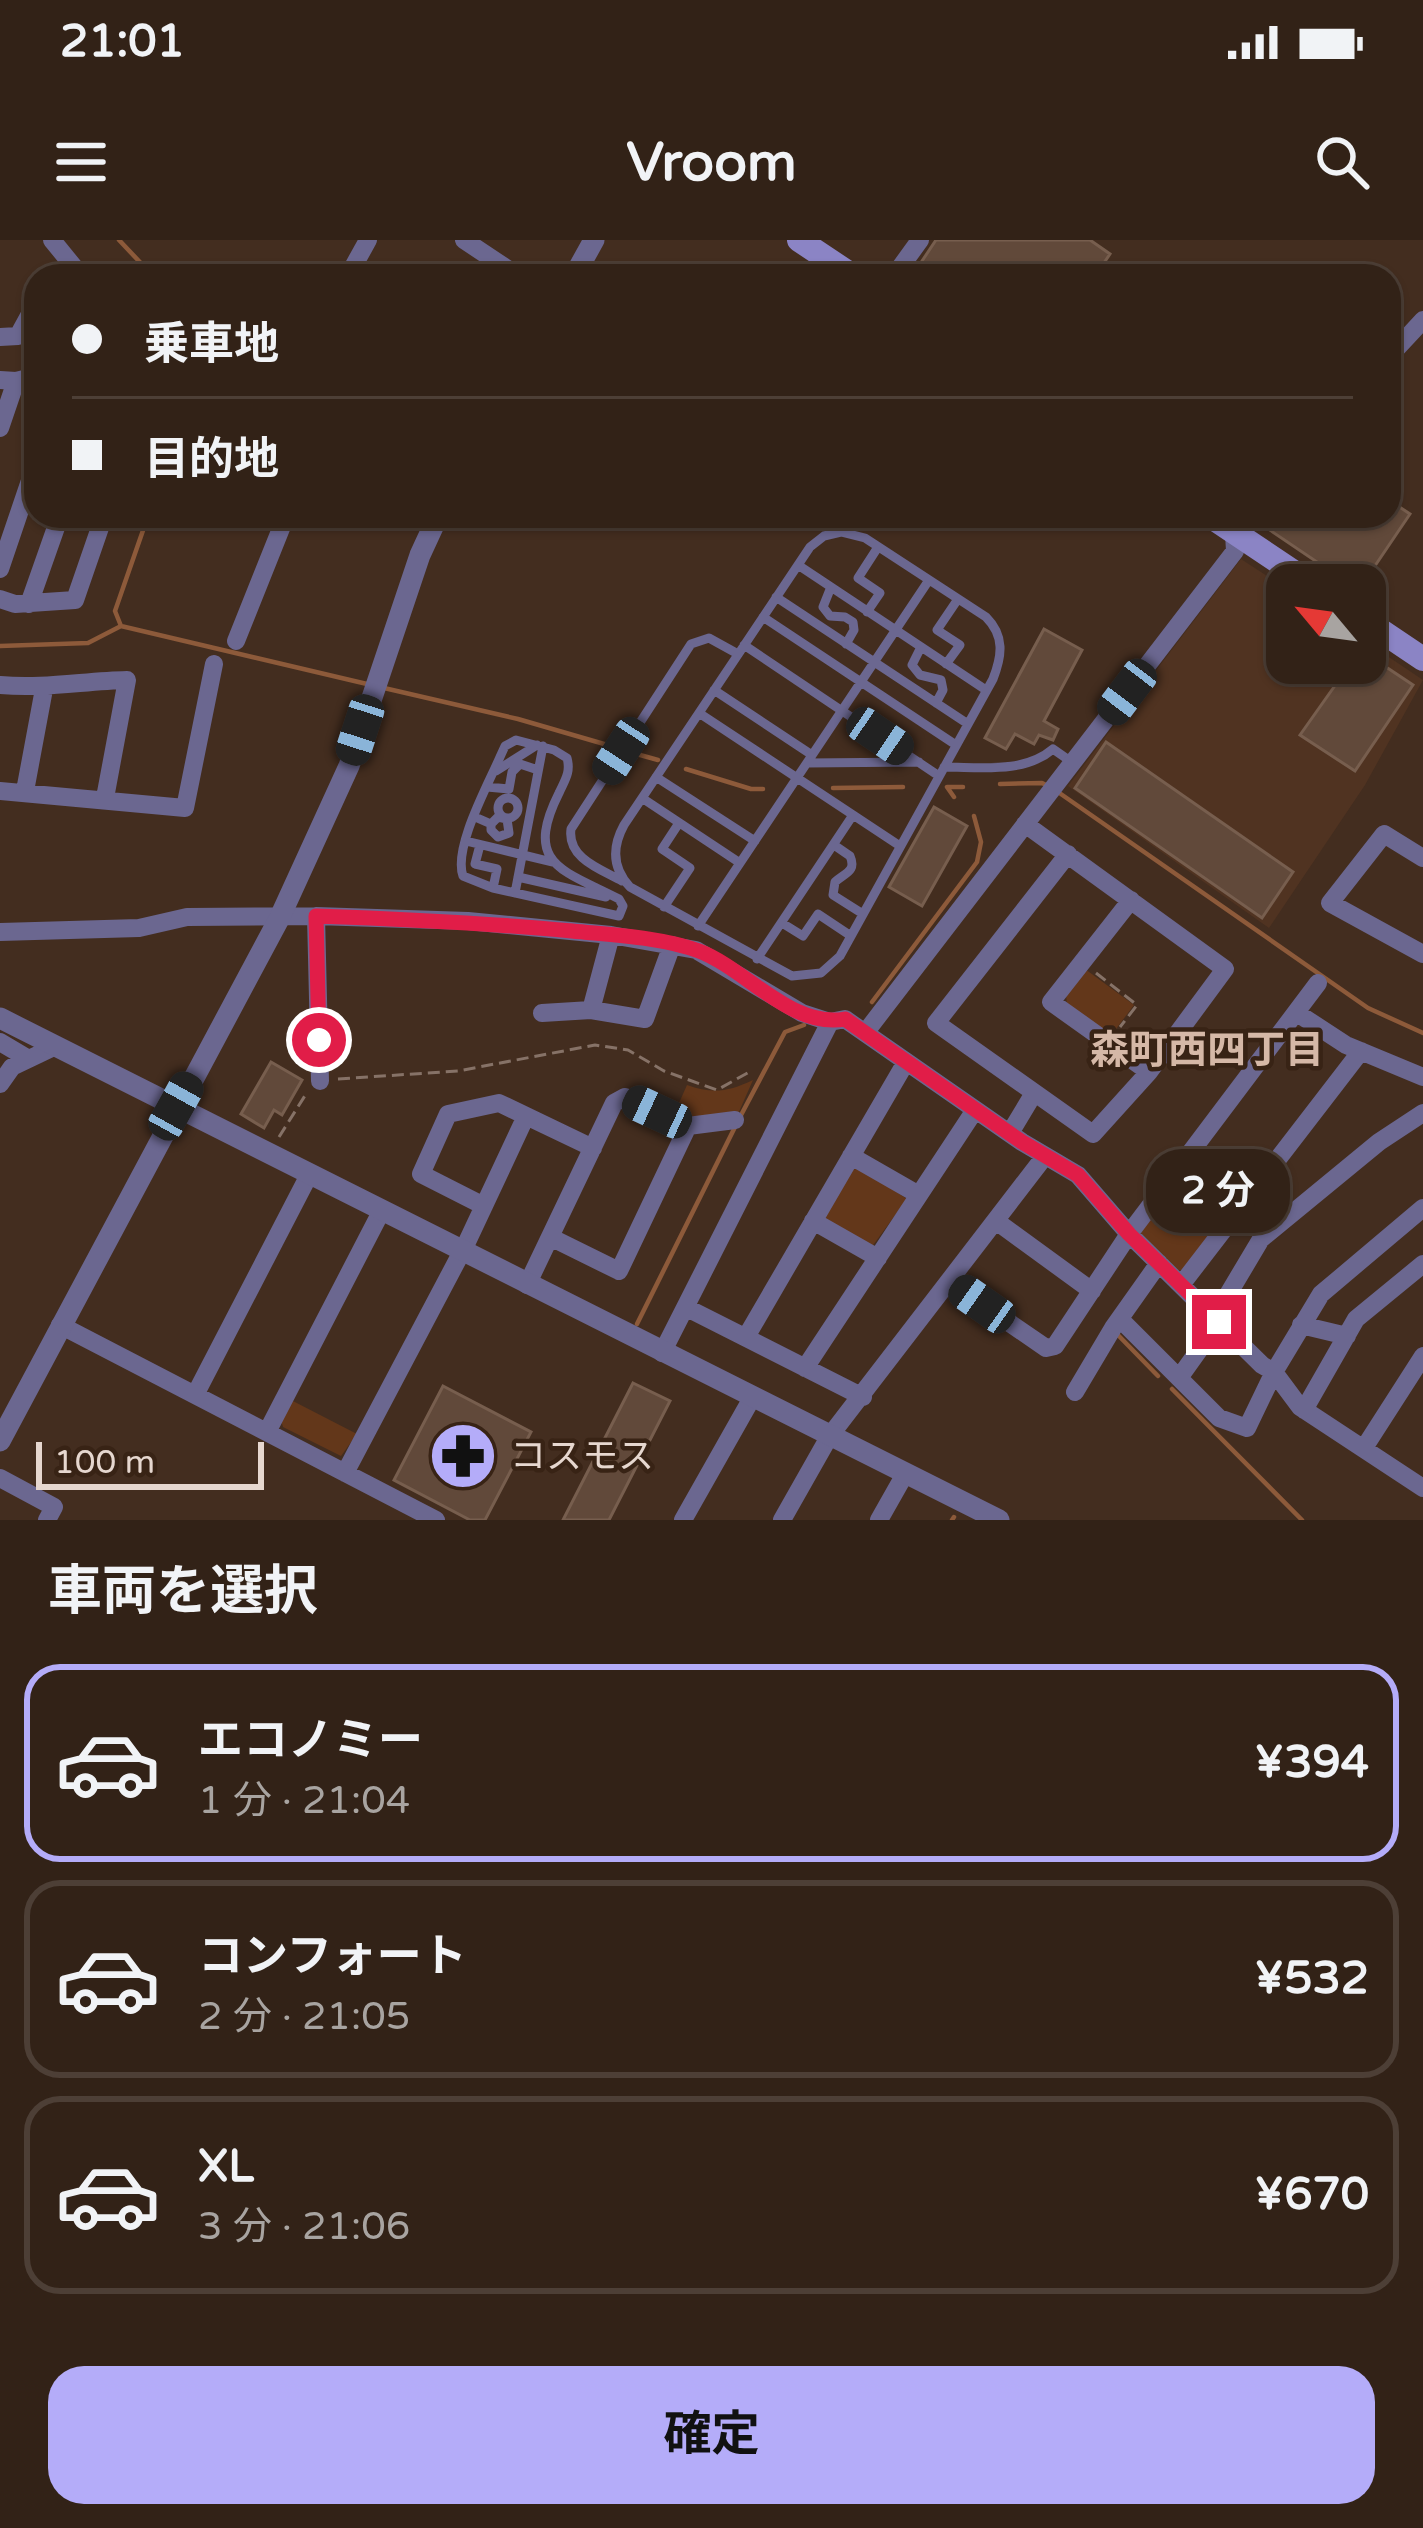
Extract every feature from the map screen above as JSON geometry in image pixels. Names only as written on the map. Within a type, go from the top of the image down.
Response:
[{"type":"main road","points":[[800,240],[835,264]]},
{"type":"main road","points":[[1238,528],[1285,564]]},
{"type":"main road","points":[[1386,634],[1423,659]]},
{"type":"street","points":[[52,240],[72,264]]},
{"type":"street","points":[[464,240],[500,264]]},
{"type":"street","points":[[1401,344],[1423,320]]},
{"type":"street","points":[[0,337],[18,336],[24,325]]},
{"type":"street","points":[[0,428],[8,381]]},
{"type":"street","points":[[0,569],[24,498]]},
{"type":"street","points":[[29,604],[56,528]]},
{"type":"street","points":[[0,599],[29,604],[75,600],[100,528]]},
{"type":"street","points":[[236,641],[281,528]]},
{"type":"street","points":[[0,1442],[279,919],[349,766],[432,528]]},
{"type":"street","points":[[865,1033],[1235,550],[1233,528]]},
{"type":"street","points":[[0,791],[185,808],[214,664]]},
{"type":"street","points":[[0,685],[44,688],[128,680],[105,798]]},
{"type":"street","points":[[25,791],[44,688]]},
{"type":"street","points":[[1025,824],[1068,854],[1225,969],[1149,1072],[1093,1134],[936,1023],[1068,854]]},
{"type":"street","points":[[1423,858],[1384,834],[1330,903],[1423,954]]},
{"type":"street","points":[[1131,900],[1051,1002],[1149,1072]]},
{"type":"street","points":[[316,916],[320,1081]]},
{"type":"street","points":[[0,932],[139,928],[187,917],[316,916],[468,921],[611,934],[696,950],[802,1013],[830,1022],[845,1019],[1078,1175],[1129,1234],[1274,1372],[1304,1409],[1423,1488]]},
{"type":"street","points":[[591,1010],[611,934]]},
{"type":"street","points":[[542,1012],[591,1010],[645,1019],[672,946]]},
{"type":"street","points":[[950,1282],[1046,1348],[1055,1346],[1129,1234],[1318,983]]},
{"type":"street","points":[[1297,1013],[1360,1051],[1423,1077]]},
{"type":"street","points":[[0,1018],[999,1520]]},
{"type":"street","points":[[662,1353],[830,1022]]},
{"type":"street","points":[[0,1042],[27,1058]]},
{"type":"street","points":[[0,1084],[13,1067],[56,1046]]},
{"type":"street","points":[[1181,1285],[1360,1051]]},
{"type":"street","points":[[746,1337],[906,1061]]},
{"type":"street","points":[[1010,1133],[1034,1093]]},
{"type":"street","points":[[527,1286],[614,1103],[626,1097],[688,1126],[735,1120]]},
{"type":"street","points":[[484,1206],[421,1174],[448,1114],[499,1103],[592,1148]]},
{"type":"street","points":[[805,1368],[975,1110]]},
{"type":"street","points":[[1179,1378],[1262,1239],[1313,1194],[1423,1112]]},
{"type":"street","points":[[345,1473],[526,1116]]},
{"type":"street","points":[[550,1238],[619,1271],[688,1126]]},
{"type":"street","points":[[851,1156],[919,1195]]},
{"type":"street","points":[[782,1520],[829,1437],[1046,1156]]},
{"type":"street","points":[[195,1395],[309,1175]]},
{"type":"street","points":[[1173,1177],[1224,1228]]},
{"type":"street","points":[[1120,1319],[1219,1418],[1247,1428],[1321,1294],[1423,1208]]},
{"type":"street","points":[[267,1432],[381,1211]]},
{"type":"street","points":[[813,1221],[878,1258]]},
{"type":"street","points":[[996,1221],[1092,1291]]},
{"type":"street","points":[[1075,1392],[1159,1263]]},
{"type":"street","points":[[1304,1409],[1357,1319],[1423,1264]]},
{"type":"street","points":[[687,1308],[862,1397]]},
{"type":"street","points":[[60,1325],[436,1520]]},
{"type":"street","points":[[1301,1325],[1347,1336]]},
{"type":"street","points":[[1364,1448],[1423,1356]]},
{"type":"street","points":[[683,1520],[752,1398]]},
{"type":"street","points":[[879,1520],[905,1474]]},
{"type":"street","points":[[0,1478],[53,1508],[46,1520]]},
{"type":"lane","points":[[625,883],[616,861],[616,841],[642,798],[714,690],[741,650],[763,617],[776,597],[797,566],[816,542],[832,534],[858,535],[986,617],[998,632],[1000,657],[968,724],[956,745],[942,771],[862,914],[851,936],[835,962],[814,975],[786,975],[664,907],[576,854],[569,841],[571,829],[691,644],[710,638],[741,650],[919,762],[942,771],[1024,765],[1053,749],[1073,763]]},
{"type":"lane","points":[[867,611],[880,592],[858,578],[878,547]]},
{"type":"lane","points":[[797,566],[986,690]]},
{"type":"lane","points":[[698,926],[929,580]]},
{"type":"lane","points":[[831,587],[823,605],[830,616],[852,621],[854,630],[846,644]]},
{"type":"lane","points":[[776,597],[968,724]]},
{"type":"lane","points":[[946,664],[959,645],[937,630],[958,598]]},
{"type":"lane","points":[[763,617],[956,745]]},
{"type":"lane","points":[[921,647],[913,667],[920,675],[942,682],[944,690],[936,703]]},
{"type":"lane","points":[[714,690],[810,759],[919,762]]},
{"type":"lane","points":[[699,713],[900,846]]},
{"type":"lane","points":[[764,756],[779,733]]},
{"type":"lane","points":[[552,862],[544,846],[544,828],[569,763],[559,752],[516,740],[509,743],[493,773],[466,841],[460,866],[463,876],[493,888],[613,917],[621,913],[621,901]]},
{"type":"lane","points":[[515,893],[540,746]]},
{"type":"lane","points":[[485,793],[509,789],[512,772],[520,764],[538,770]]},
{"type":"lane","points":[[656,777],[755,842]]},
{"type":"lane","points":[[485,793],[511,826],[504,837],[492,833],[491,824]]},
{"type":"lane","points":[[475,818],[491,824],[517,814],[518,804],[508,798],[499,805]]},
{"type":"lane","points":[[642,798],[740,863]]},
{"type":"lane","points":[[758,959],[854,815]]},
{"type":"lane","points":[[664,907],[690,868],[662,849],[679,823]]},
{"type":"lane","points":[[466,841],[552,862],[621,901]]},
{"type":"lane","points":[[480,844],[475,864],[497,869],[493,888]]},
{"type":"lane","points":[[834,845],[852,862],[849,873],[835,882],[834,896],[862,914]]},
{"type":"lane","points":[[518,877],[621,901]]},
{"type":"lane","points":[[782,923],[803,936],[818,914],[851,936]]},
{"type":"path","points":[[1082,963],[1137,1005],[1108,1043]]},
{"type":"path","points":[[269,1154],[314,1081],[458,1071],[595,1045],[628,1050],[664,1071],[717,1090],[751,1071]]},
{"type":"shaded area","points":[[1241,559],[1266,575],[1266,684],[1386,684],[1386,655],[1423,680],[1365,785],[1269,928],[1068,786]]},
{"type":"shaded area","points":[[1085,969],[1134,1005],[1110,1037],[1067,1006],[1066,994]]},
{"type":"shaded area","points":[[753,1080],[738,1114],[691,1120],[675,1112],[687,1085],[720,1090]]},
{"type":"shaded area","points":[[859,1167],[907,1199],[871,1248],[826,1223],[825,1217],[852,1170]]},
{"type":"shaded area","points":[[1172,1189],[1179,1190],[1214,1230],[1183,1270],[1176,1271],[1139,1232]]},
{"type":"shaded area","points":[[291,1400],[357,1434],[341,1456],[283,1427],[281,1420]]},
{"type":"building","points":[[936,240],[1090,240],[1110,254],[1103,264],[920,264]]},
{"type":"building","points":[[1267,528],[1401,528],[1376,564],[1320,564]]},
{"type":"building","points":[[1044,629],[1082,650],[1044,721],[1058,729],[1053,740],[1039,735],[1034,744],[1015,734],[1006,749],[985,738]]},
{"type":"building","points":[[1386,667],[1413,685],[1355,771],[1300,735],[1336,684],[1386,684]]},
{"type":"building","points":[[1106,742],[1293,872],[1262,918],[1075,788]]},
{"type":"building","points":[[934,807],[967,826],[922,906],[889,887]]},
{"type":"building","points":[[271,1062],[302,1080],[282,1115],[274,1110],[264,1128],[241,1114]]},
{"type":"building","points":[[633,1383],[670,1401],[609,1520],[563,1520]]},
{"type":"building","points":[[443,1386],[531,1432],[485,1520],[470,1520],[394,1480]]},
{"type":"waterway","points":[[119,240],[142,264]]},
{"type":"waterway","points":[[144,528],[115,611],[121,626],[367,684]]},
{"type":"waterway","points":[[0,646],[88,643],[121,626]]},
{"type":"waterway","points":[[384,688],[611,746]]},
{"type":"waterway","points":[[633,753],[658,760]]},
{"type":"waterway","points":[[686,769],[763,789]]},
{"type":"waterway","points":[[1000,784],[1048,786]]},
{"type":"waterway","points":[[833,788],[903,787]]},
{"type":"waterway","points":[[947,787],[963,787]]},
{"type":"waterway","points":[[947,787],[954,797]]},
{"type":"waterway","points":[[1058,792],[1368,1008],[1423,1033]]},
{"type":"waterway","points":[[872,1002],[977,862],[981,842],[974,816]]},
{"type":"waterway","points":[[740,1117],[785,1032],[804,1025]]},
{"type":"waterway","points":[[637,1324],[736,1125]]},
{"type":"waterway","points":[[1116,1333],[1158,1376]]},
{"type":"waterway","points":[[1172,1389],[1302,1520]]},
{"type":"place","name":"コスモス","points":[[463,1456]]},
{"type":"district","name":"森町西四丁目","points":[[1207,1050]]},
{"type":"route","points":[[319,1040],[316,916],[468,921],[611,934],[696,950],[802,1013],[830,1022],[845,1019],[1022,1142],[1078,1175],[1129,1234],[1219,1322]]}]
